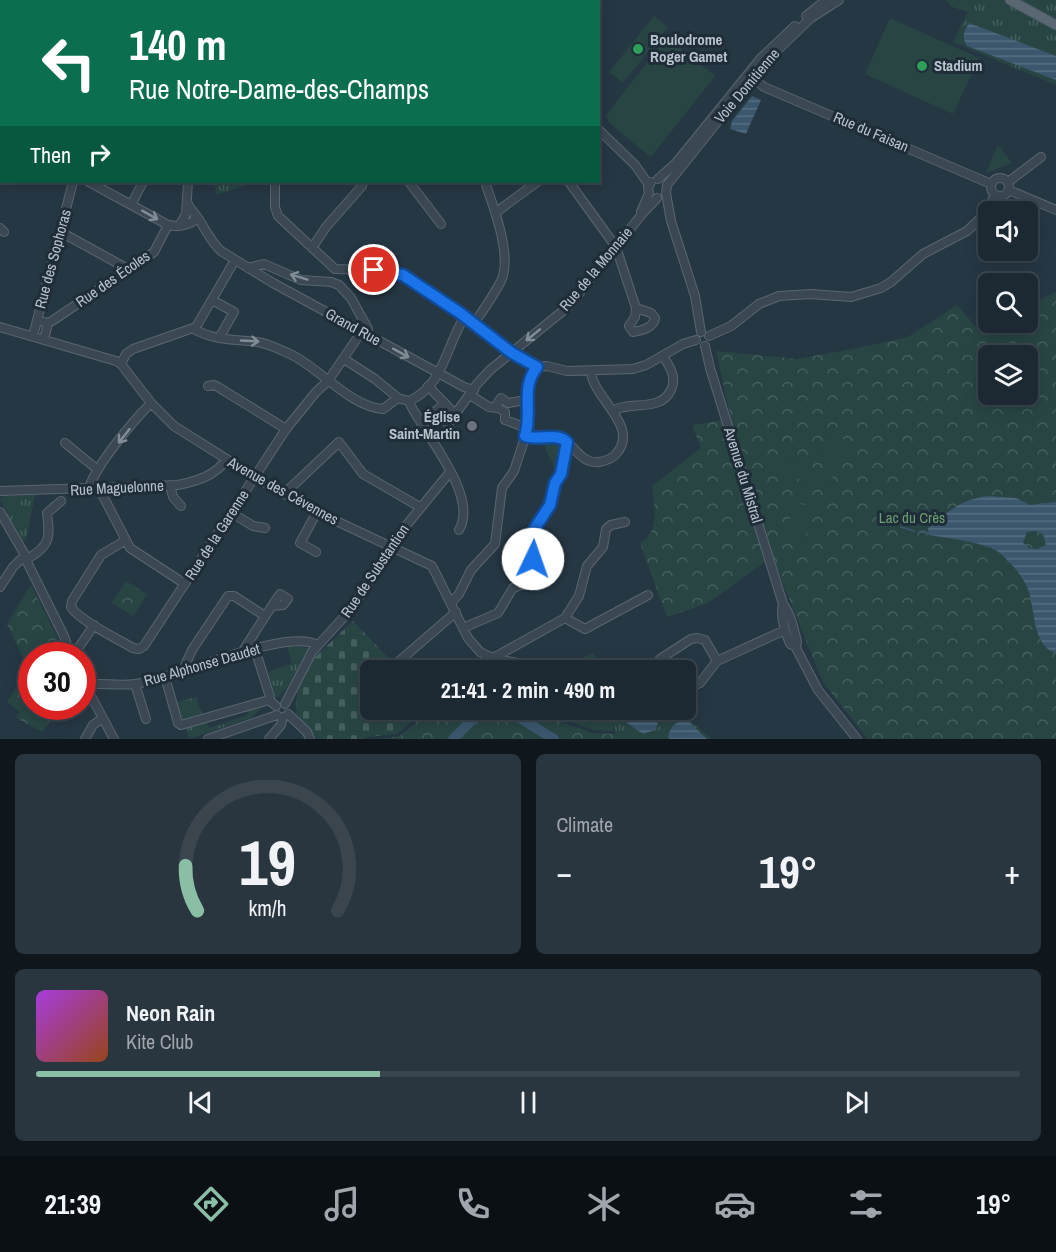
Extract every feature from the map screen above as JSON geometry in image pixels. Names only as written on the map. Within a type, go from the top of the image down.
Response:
[{"type":"main road","points":[[1010,0],[1056,25]]},
{"type":"street","name":"Voie Domitienne","points":[[654,189],[666,189],[765,62],[811,18],[839,0]]},
{"type":"street","name":"Voie Domitienne","points":[[654,189],[764,55],[823,1]]},
{"type":"street","name":"Rue du Faisan","points":[[752,77],[764,87],[991,184]]},
{"type":"street","points":[[600,131],[635,165],[639,165],[672,221]]},
{"type":"street","points":[[995,195],[1004,195],[1008,186],[1041,157]]},
{"type":"street","points":[[995,195],[991,190],[991,184],[998,178],[1003,178],[1008,186],[1056,210]]},
{"type":"street","points":[[654,189],[663,181],[672,221],[695,296],[701,332]]},
{"type":"street","name":"Rue des Sophoras","points":[[33,336],[73,183]]},
{"type":"street","points":[[91,183],[168,225],[178,225],[192,218],[187,202],[188,183]]},
{"type":"street","points":[[131,205],[142,183]]},
{"type":"street","points":[[275,183],[275,207],[278,216],[334,269],[374,270],[403,275],[465,316],[512,353],[537,367],[547,366],[567,371],[633,369],[683,344],[696,340]]},
{"type":"street","points":[[312,248],[326,226],[362,186],[361,183]]},
{"type":"street","points":[[410,183],[441,224]]},
{"type":"street","points":[[474,324],[502,279],[504,270],[501,232],[485,183]]},
{"type":"street","points":[[495,213],[536,183]]},
{"type":"street","points":[[571,183],[616,247],[636,308]]},
{"type":"street","name":"Rue de la Monnaie","points":[[450,429],[448,424],[490,370],[569,306],[642,214],[654,189]]},
{"type":"street","points":[[710,336],[731,326],[759,304],[779,296],[811,294],[851,297],[881,288],[924,254],[967,231],[987,210],[995,195]]},
{"type":"street","name":"Grand Rue","points":[[192,218],[216,247],[235,260],[440,373],[472,393],[489,407],[505,412],[505,420],[519,425],[526,434]]},
{"type":"street","name":"Rue des Écoles","points":[[48,322],[154,252],[168,225]]},
{"type":"street","points":[[60,236],[68,236],[128,269]]},
{"type":"street","points":[[0,327],[121,364],[126,354],[133,349],[194,328],[235,260]]},
{"type":"street","points":[[248,268],[264,264],[301,280],[339,285],[351,298],[369,329],[365,333]]},
{"type":"street","points":[[334,269],[334,283]]},
{"type":"street","points":[[212,300],[234,312],[219,338]]},
{"type":"street","points":[[194,328],[227,340],[260,342],[295,356],[350,395],[383,409],[403,399],[419,395],[440,373],[465,316]]},
{"type":"street","points":[[38,320],[48,322],[44,339]]},
{"type":"street","points":[[696,340],[696,336],[701,332],[710,336]]},
{"type":"street","name":"Rue de la Garenne","points":[[126,540],[101,555],[71,605],[73,610],[94,625],[139,650],[144,646],[286,429],[328,381],[365,333]]},
{"type":"street","points":[[696,340],[698,344],[705,346],[710,336]]},
{"type":"street","name":"Avenue du Mistral","points":[[705,346],[783,604],[788,611],[798,642],[796,646],[802,664],[818,690],[857,739]]},
{"type":"street","points":[[612,411],[622,407],[657,404],[664,399],[671,391],[674,377],[663,356]]},
{"type":"street","points":[[344,359],[403,399],[421,423],[461,495],[464,519],[459,530]]},
{"type":"street","name":"Avenue des Cévennes","points":[[121,364],[151,404],[174,426],[255,477],[317,512],[434,567],[463,628],[476,648],[493,658],[504,660]]},
{"type":"street","points":[[452,602],[459,594],[471,570],[495,544],[502,488],[514,471],[526,434],[528,381],[537,367]]},
{"type":"street","points":[[526,434],[538,439],[557,437],[567,442],[586,460],[597,462],[612,457],[618,451],[623,433],[620,424],[593,382],[591,371]]},
{"type":"street","points":[[208,386],[218,387],[286,429]]},
{"type":"street","points":[[428,386],[455,414]]},
{"type":"street","points":[[495,408],[501,398],[508,403],[526,400]]},
{"type":"street","points":[[151,404],[98,470],[92,488],[103,496],[131,549],[185,584]]},
{"type":"street","points":[[421,423],[444,404]]},
{"type":"street","points":[[284,494],[339,442],[363,474],[420,507]]},
{"type":"street","points":[[463,628],[498,613],[513,588],[530,583],[533,579],[535,528],[550,505],[555,483],[561,474],[567,442]]},
{"type":"street","points":[[65,443],[98,470]]},
{"type":"street","name":"Rue Maguelonne","points":[[0,491],[170,485],[197,480],[213,473],[227,459]]},
{"type":"street","name":"Rue de Substantion","points":[[281,713],[280,703],[285,704],[317,645],[352,608],[420,507],[450,472]]},
{"type":"street","points":[[170,485],[173,497],[181,506]]},
{"type":"street","points":[[0,587],[13,567],[43,549],[50,532],[47,513],[61,501]]},
{"type":"street","points":[[0,512],[64,636],[65,642]]},
{"type":"street","points":[[316,552],[300,543],[317,512]]},
{"type":"street","points":[[232,513],[253,526],[265,528]]},
{"type":"street","points":[[0,516],[24,559]]},
{"type":"street","points":[[493,658],[565,618],[579,596],[587,566],[603,547],[607,527],[625,522]]},
{"type":"street","points":[[565,618],[585,629],[648,595]]},
{"type":"street","points":[[183,670],[192,650],[228,596],[234,596],[265,616]]},
{"type":"street","name":"Avenue du Mistral","points":[[783,604],[781,613],[785,630],[790,644],[796,646]]},
{"type":"street","points":[[240,654],[272,606]]},
{"type":"street","points":[[400,660],[456,612]]},
{"type":"street","points":[[82,642],[94,625]]},
{"type":"street","points":[[696,685],[700,683],[717,661],[785,630]]},
{"type":"street","points":[[659,660],[691,639],[697,638],[705,640],[717,661]]},
{"type":"street","name":"Rue Alphonse Daudet","points":[[96,682],[135,684],[278,643],[306,640],[317,645]]},
{"type":"street","points":[[255,649],[269,700],[281,713],[307,732],[310,739]]},
{"type":"street","points":[[165,677],[178,723],[181,725],[269,700]]},
{"type":"street","points":[[135,684],[146,719]]},
{"type":"street","points":[[96,705],[114,739]]},
{"type":"street","points":[[208,739],[281,713]]},
{"type":"street","points":[[269,739],[281,725],[281,713]]},
{"type":"street","points":[[85,739],[93,725],[103,718]]},
{"type":"green space","points":[[947,0],[1056,0],[1056,85],[953,42],[968,12],[950,6]]},
{"type":"green space","name":"Boulodrome Roger Gamet","points":[[654,16],[668,27],[623,83],[609,72]]},
{"type":"green space","name":"Stadium","points":[[890,18],[979,58],[953,114],[865,74]]},
{"type":"green space","points":[[663,42],[673,43],[715,76],[651,157],[609,123],[606,115]]},
{"type":"green space","points":[[998,145],[1012,163],[986,173]]},
{"type":"green space","points":[[213,183],[252,183],[217,195]]},
{"type":"green space","name":"Lac du Crès","points":[[1056,292],[1056,739],[868,739],[823,682],[772,557],[708,603],[667,617],[640,543],[647,538],[654,525],[652,486],[701,448],[692,425],[731,419],[716,351],[796,359],[858,348],[908,337],[957,305],[978,329],[978,333],[1038,333],[1038,300]]},
{"type":"green space","points":[[832,433],[846,441],[832,467],[817,459]]},
{"type":"green space","points":[[557,441],[561,444],[556,472],[544,443]]},
{"type":"green space","points":[[788,456],[833,477],[825,492],[780,470]]},
{"type":"green space","points":[[35,495],[26,540],[20,542],[0,499],[5,496]]},
{"type":"green space","points":[[791,503],[808,505],[806,540],[789,538]]},
{"type":"green space","points":[[126,581],[147,594],[133,616],[112,603]]},
{"type":"green space","points":[[31,585],[60,642],[18,642],[18,647],[7,624]]},
{"type":"green space","points":[[353,621],[390,660],[360,660],[360,720],[413,720],[397,734],[364,739],[318,739],[296,716],[297,691],[314,658]]},
{"type":"green space","points":[[287,646],[309,648],[288,686],[277,698],[268,672],[292,663]]},
{"type":"green space","points":[[593,653],[599,660],[578,660]]},
{"type":"green space","points":[[18,684],[18,710],[7,702]]},
{"type":"green space","points":[[196,697],[202,715],[181,721],[175,703]]},
{"type":"green space","points":[[266,704],[251,718],[189,739],[186,728],[206,721],[209,728],[248,715],[247,709]]},
{"type":"green space","points":[[20,720],[50,720],[43,732]]},
{"type":"green space","points":[[419,720],[556,720],[592,733],[615,734],[629,739],[380,739],[400,736]]},
{"type":"green space","points":[[564,720],[609,720],[615,726],[613,731],[593,730]]},
{"type":"green space","points":[[609,720],[660,720],[663,722],[690,720],[712,739],[629,739],[615,734],[615,726]]},
{"type":"water","points":[[969,23],[1056,56],[1056,80],[967,46],[964,34]]},
{"type":"water","points":[[752,96],[761,100],[746,134],[730,129],[732,121]]},
{"type":"water","name":"Lac du Crès","points":[[989,496],[1016,498],[1030,505],[1056,502],[1056,653],[1042,643],[1025,582],[1006,558],[983,545],[929,535],[928,528],[949,511]],"holes":[[[1035,531],[1043,534],[1046,545],[1030,549],[1023,543],[1027,532]]]},
{"type":"water","points":[[653,720],[658,723],[655,730],[643,734],[624,721]]},
{"type":"water","points":[[687,720],[707,739],[670,739],[668,737],[670,730],[679,721]]},
{"type":"waterway","points":[[901,527],[914,531]]},
{"type":"waterway","points":[[919,532],[929,533]]},
{"type":"waterway","points":[[453,739],[480,712],[513,714],[554,739]]},
{"type":"place","name":"Boulodrome Roger Gamet","points":[[638,49]]},
{"type":"place","name":"Stadium","points":[[922,66]]},
{"type":"place","name":"Église Saint-Martin","points":[[472,426]]},
{"type":"route","points":[[374,270],[403,275],[460,313],[512,353],[537,367],[528,381],[526,400],[528,424],[525,436],[533,439],[557,437],[567,442],[561,474],[555,483],[550,505],[540,517],[535,528],[533,559]]}]
